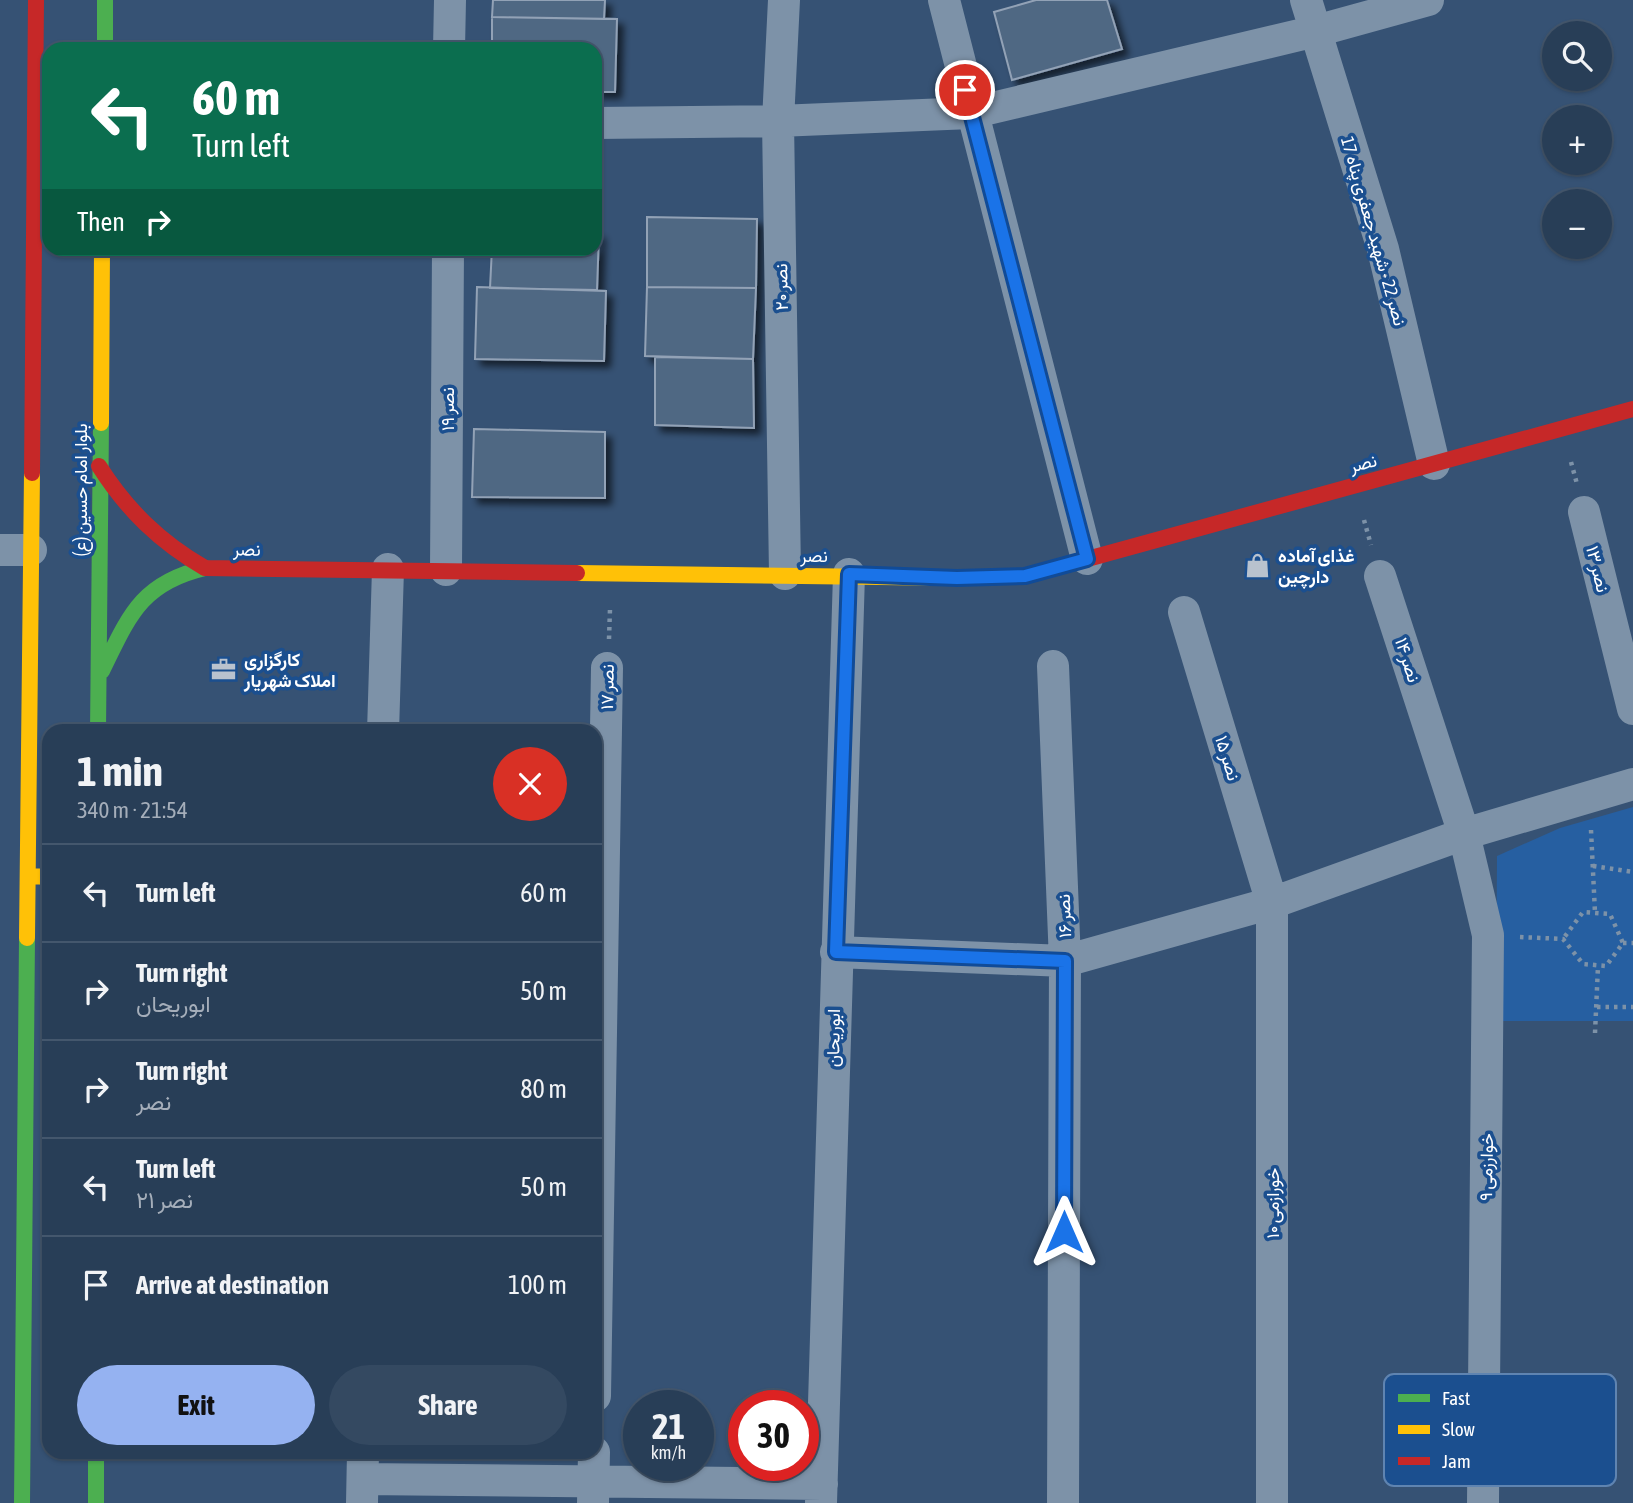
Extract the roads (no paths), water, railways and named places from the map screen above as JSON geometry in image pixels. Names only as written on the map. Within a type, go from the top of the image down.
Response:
[{"type":"main road","points":[[22,1503],[36,0]]},
{"type":"main road","points":[[105,0],[105,42]]},
{"type":"main road","name":"بلوار امام حسین (ع)","points":[[98,724],[102,256]]},
{"type":"main road","name":"نصر","points":[[98,679],[129,617],[149,589],[179,572],[205,568],[849,574],[957,578],[1025,576],[1633,409]]},
{"type":"main road","points":[[99,466],[135,517],[158,538],[205,568]]},
{"type":"main road","points":[[29,876],[42,877]]},
{"type":"main road","points":[[96,1459],[96,1503]]},
{"type":"street","points":[[449,42],[450,0]]},
{"type":"street","name":"نصر ۲۰","points":[[784,0],[778,121],[785,574]]},
{"type":"street","points":[[944,0],[1087,559]]},
{"type":"street","name":"نصر 22 - شهید جعفری پناه 17","points":[[1306,0],[1382,250],[1434,464]]},
{"type":"street","points":[[602,122],[778,121],[971,113],[1316,32],[1428,0]]},
{"type":"street","name":"نصر ۱۹","points":[[446,570],[448,256]]},
{"type":"street","name":"نصر ۱۳","points":[[1584,512],[1633,709]]},
{"type":"street","points":[[0,550],[31,550]]},
{"type":"street","points":[[383,724],[388,569]]},
{"type":"street","name":"ابوریحان","points":[[822,1494],[849,574]]},
{"type":"street","name":"نصر ۱۴","points":[[1380,576],[1464,834]]},
{"type":"street","name":"نصر ۱۵","points":[[1184,612],[1272,903]]},
{"type":"street","name":"نصر ۱۶","points":[[1053,666],[1065,961],[1063,1503]]},
{"type":"street","name":"نصر ۱۷","points":[[602,1068],[607,668]]},
{"type":"street","points":[[836,952],[1065,961],[1272,903],[1464,834],[1633,784]]},
{"type":"street","name":"خوارزمی ۹","points":[[1464,834],[1488,935],[1484,1374]]},
{"type":"street","name":"خورازمی ۱۰","points":[[1272,903],[1272,1503]]},
{"type":"street","points":[[363,1478],[593,1480],[822,1494]]},
{"type":"place","name":"غذای آماده دارچین","points":[[1258,565]]},
{"type":"place","name":"کارگزاری املاک شهریار","points":[[224,669]]}]
